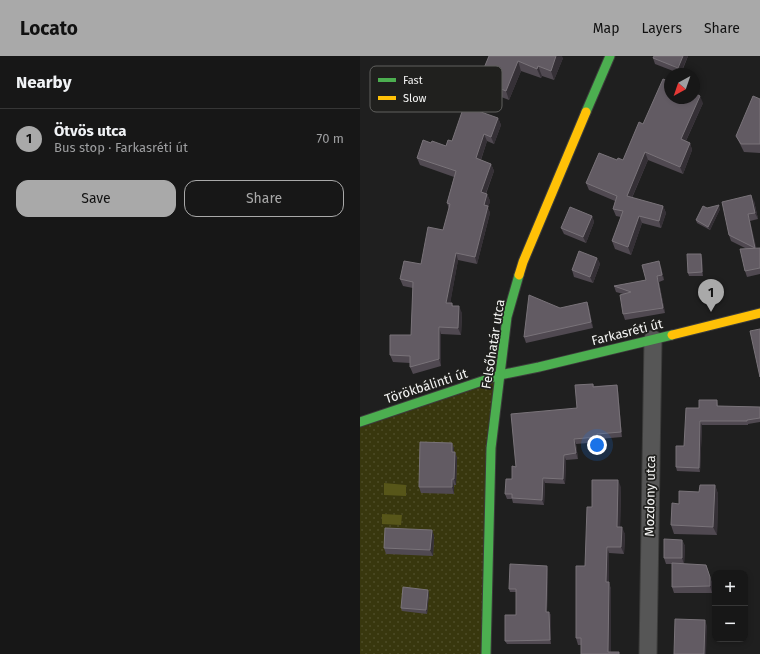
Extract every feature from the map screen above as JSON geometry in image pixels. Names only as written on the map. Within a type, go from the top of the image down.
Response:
[{"type":"street","name":"Felsőhatár utca","points":[[486,654],[491,448],[507,317],[523,262],[610,56]]},
{"type":"street","name":"Farkasréti út","points":[[500,375],[760,313]]},
{"type":"street","name":"Mozdony utca","points":[[648,654],[652,339]]},
{"type":"street","name":"Törökbálinti út","points":[[360,422],[500,375]]},
{"type":"shaded area","points":[[500,375],[486,654],[360,654],[360,418]]},
{"type":"shaded area","points":[[384,483],[406,485],[406,496],[384,495]]},
{"type":"shaded area","points":[[382,514],[402,515],[401,525],[382,524]]},
{"type":"building","points":[[489,56],[556,56],[551,71],[538,66],[537,69],[518,61],[506,91],[502,89],[502,66],[485,66]]},
{"type":"building","points":[[654,56],[683,56],[678,68],[653,58]]},
{"type":"building","points":[[663,79],[664,104],[696,104],[681,139],[690,143],[680,167],[645,152],[627,196],[663,206],[659,221],[639,216],[628,247],[612,241],[623,211],[613,209],[617,196],[586,183],[599,153],[617,160],[618,158],[623,160],[639,122],[643,124]]},
{"type":"building","points":[[753,96],[760,99],[760,144],[741,144],[736,136]]},
{"type":"building","points":[[462,112],[481,112],[498,118],[491,137],[484,134],[476,158],[491,164],[481,192],[487,194],[484,205],[488,206],[475,257],[456,253],[446,303],[452,303],[452,306],[459,306],[458,328],[439,327],[439,359],[410,367],[410,356],[390,355],[390,335],[411,335],[413,282],[400,279],[404,261],[421,264],[428,227],[443,230],[450,204],[447,203],[456,171],[417,158],[423,140],[431,143],[432,141],[446,146],[448,140],[452,141]]},
{"type":"building","points":[[751,195],[755,213],[748,214],[755,248],[729,235],[722,202]]},
{"type":"building","points":[[719,205],[708,227],[696,220],[703,206],[707,208]]},
{"type":"building","points":[[570,207],[592,216],[583,237],[561,228]]},
{"type":"building","points":[[760,248],[760,268],[745,271],[740,249]]},
{"type":"building","points":[[579,251],[597,258],[590,277],[572,270]]},
{"type":"building","points":[[687,254],[701,254],[702,272],[688,273]]},
{"type":"building","points":[[659,261],[662,275],[657,276],[663,308],[623,314],[620,295],[631,292],[614,286],[646,280],[642,265]]},
{"type":"building","points":[[529,295],[560,308],[587,302],[591,322],[524,337]]},
{"type":"building","points":[[760,329],[760,377],[750,331]]},
{"type":"building","points":[[593,384],[593,387],[617,385],[621,432],[597,434],[597,437],[574,439],[576,453],[564,455],[563,479],[543,478],[542,500],[512,498],[512,494],[505,494],[506,479],[512,479],[512,466],[516,467],[511,414],[577,408],[575,385]]},
{"type":"building","points":[[699,400],[717,400],[717,406],[760,407],[760,418],[747,421],[700,421],[699,468],[676,467],[676,446],[684,446],[686,408],[699,408]]},
{"type":"building","points":[[420,442],[452,443],[452,452],[455,452],[454,479],[452,479],[452,487],[419,487]]},
{"type":"building","points":[[592,480],[618,480],[617,527],[622,527],[621,547],[607,547],[606,582],[609,582],[608,652],[619,652],[619,654],[581,654],[581,638],[576,638],[576,566],[585,566],[587,507],[592,507]]},
{"type":"building","points":[[700,485],[715,485],[713,527],[671,525],[672,503],[679,504],[679,491],[699,492]]},
{"type":"building","points":[[385,528],[432,530],[430,550],[384,548]]},
{"type":"building","points":[[664,539],[682,540],[682,558],[664,558]]},
{"type":"building","points":[[672,563],[706,565],[710,577],[710,586],[672,587]]},
{"type":"building","points":[[510,564],[547,566],[546,612],[549,612],[550,640],[505,641],[505,615],[516,615],[516,589],[509,589]]},
{"type":"building","points":[[403,587],[428,590],[426,610],[401,608]]},
{"type":"building","points":[[675,619],[705,620],[704,654],[674,654]]},
{"type":"traffic: fast","points":[[586,112],[610,56]]},
{"type":"traffic: fast","points":[[486,654],[491,448],[507,317],[519,275]]},
{"type":"traffic: fast","points":[[360,422],[500,375],[672,335]]},
{"type":"traffic: slow","points":[[519,275],[523,262],[586,112]]},
{"type":"traffic: slow","points":[[672,335],[760,313]]},
{"type":"place","name":"Ötvös utca","points":[[711,312]]}]
